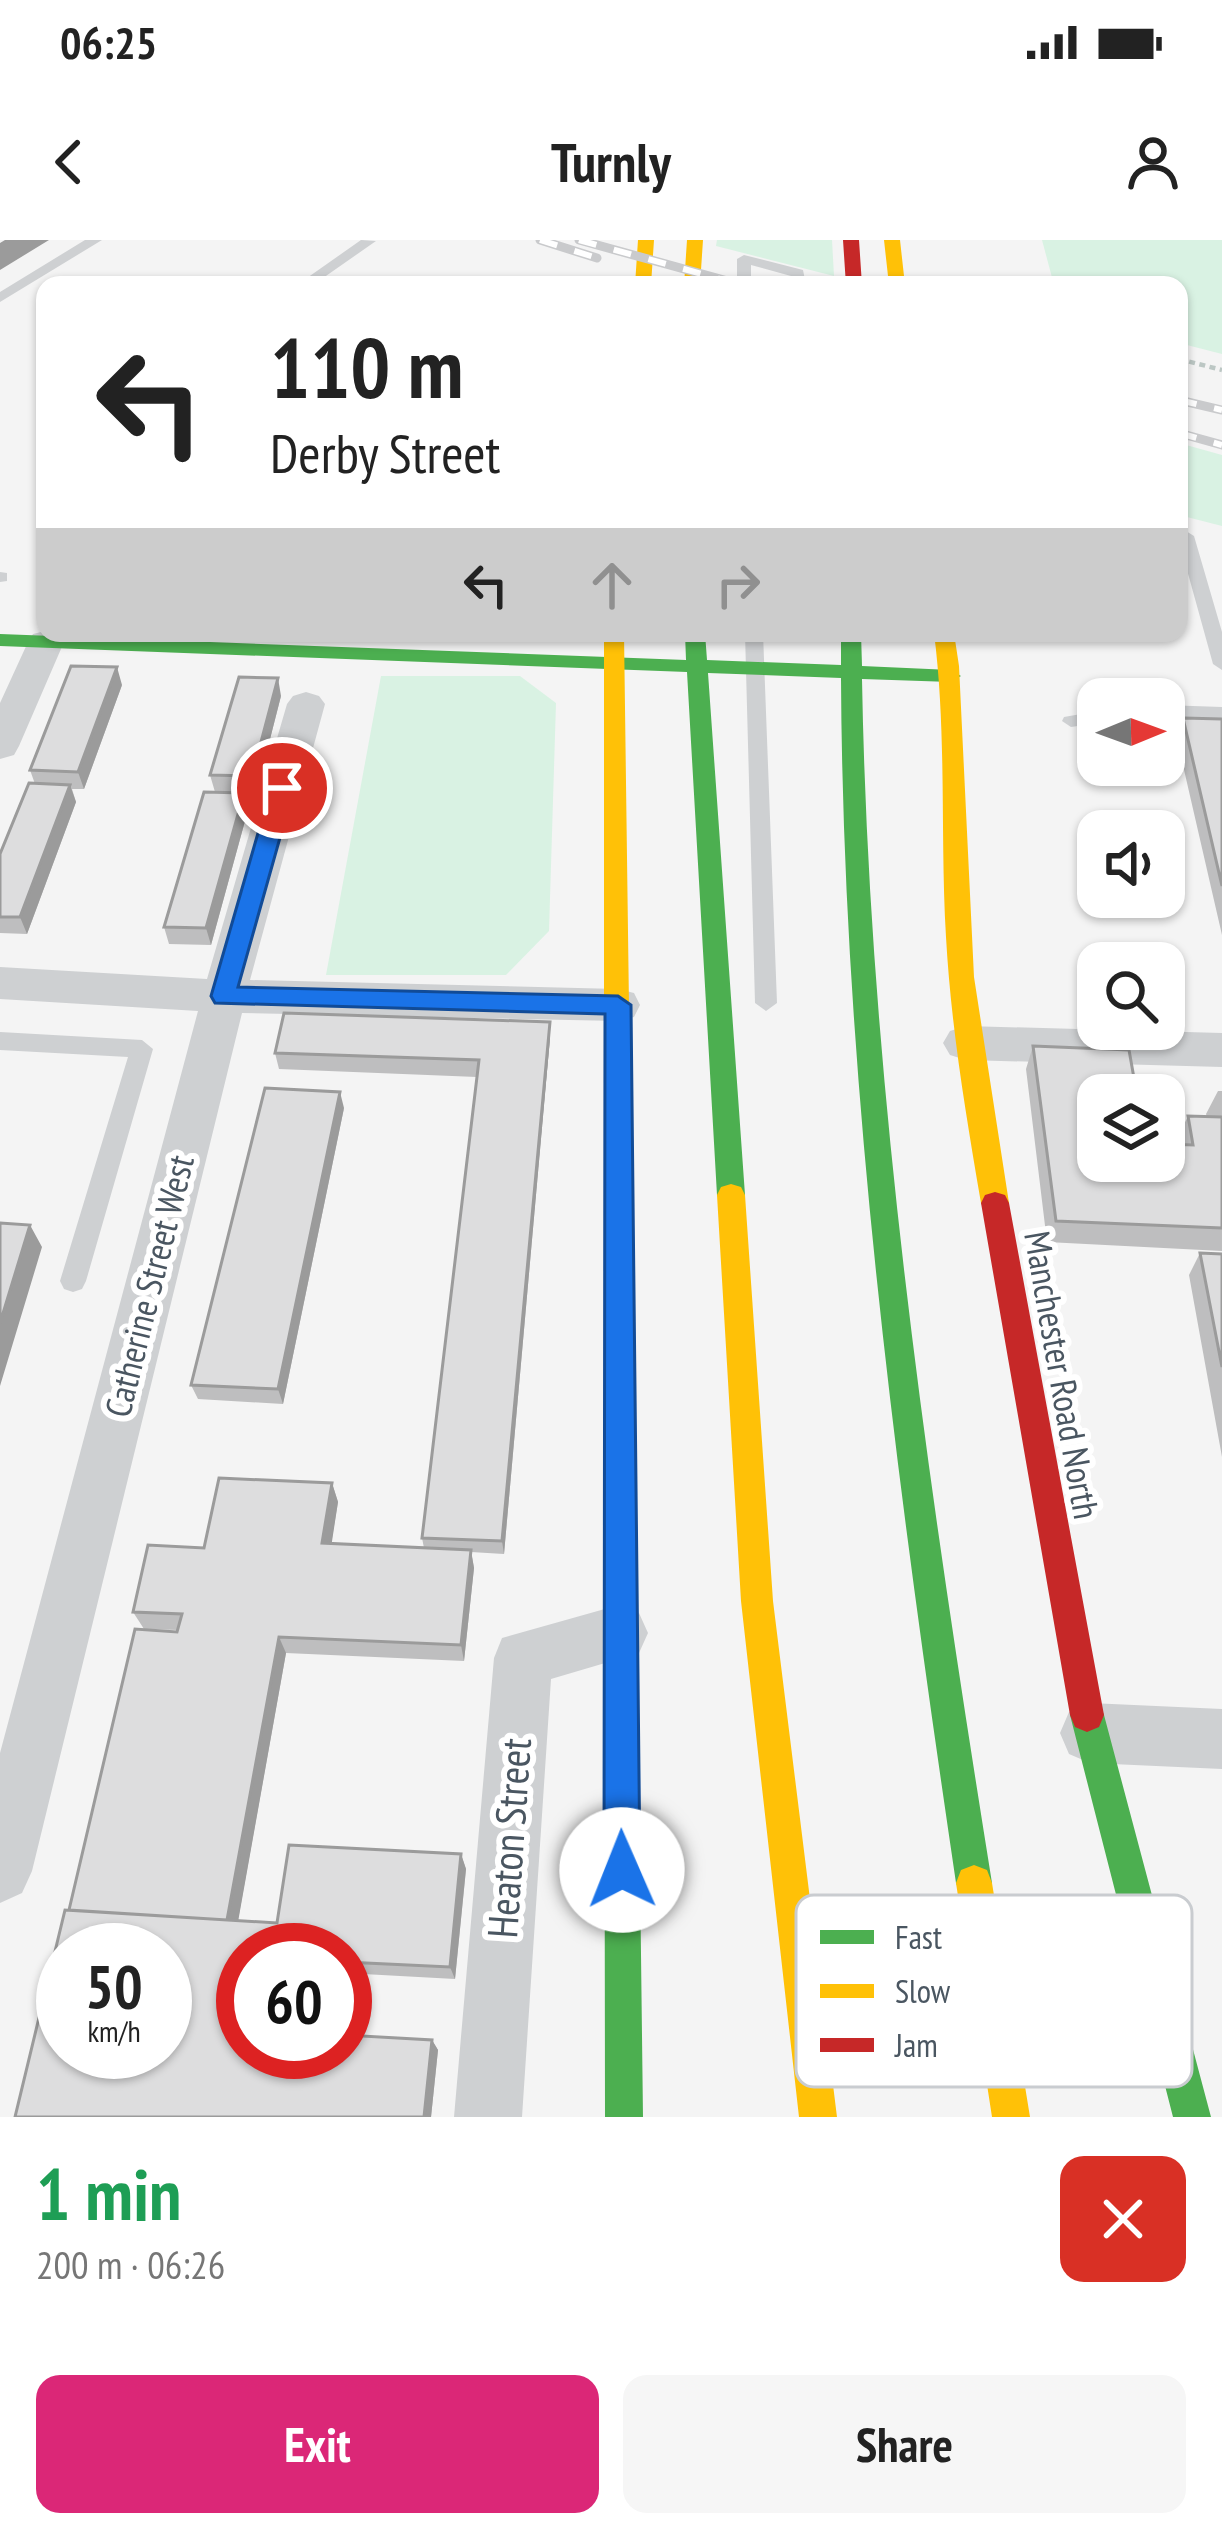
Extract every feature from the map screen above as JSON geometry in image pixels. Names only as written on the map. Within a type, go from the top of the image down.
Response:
[{"type":"main road","points":[[644,276],[646,240]]},
{"type":"main road","points":[[692,276],[694,240]]},
{"type":"main road","points":[[851,240],[853,276]]},
{"type":"main road","points":[[892,240],[896,276]]},
{"type":"main road","points":[[0,640],[36,642]]},
{"type":"main road","points":[[206,642],[611,665],[951,676]]},
{"type":"main road","points":[[613,642],[624,2117]]},
{"type":"main road","points":[[696,642],[757,1600],[796,1931]]},
{"type":"main road","points":[[851,642],[848,766],[872,1131],[929,1597],[976,1895]]},
{"type":"main road","name":"Manchester Road North","points":[[945,642],[951,676],[956,904],[966,1043],[1090,1733],[1133,1895]]},
{"type":"main road","points":[[814,2087],[818,2117]]},
{"type":"main road","points":[[1006,2087],[1011,2117]]},
{"type":"main road","name":"Manchester Road North","points":[[1184,2087],[1192,2117]]},
{"type":"street","points":[[0,746],[46,642]]},
{"type":"street","name":"Catherine Street West","points":[[0,1871],[224,996],[306,704]]},
{"type":"street","points":[[0,983],[224,996],[618,1005]]},
{"type":"street","points":[[966,1043],[1222,1050]]},
{"type":"street","name":"Heaton Street","points":[[488,2117],[523,1658],[619,1633]]},
{"type":"street","points":[[1090,1733],[1222,1739]]},
{"type":"lane","points":[[0,298],[95,240]]},
{"type":"lane","points":[[317,276],[369,241]]},
{"type":"lane","points":[[744,276],[744,259],[798,276]]},
{"type":"lane","points":[[1188,543],[1222,664]]},
{"type":"lane","points":[[754,642],[766,1003]]},
{"type":"lane","points":[[836,642],[848,766]]},
{"type":"lane","points":[[1185,712],[1222,713]]},
{"type":"lane","points":[[1071,721],[1077,720]]},
{"type":"lane","points":[[0,1041],[142,1049],[73,1281]]},
{"type":"path","points":[[1188,361],[1222,370]]},
{"type":"green space","points":[[717,240],[832,240],[834,276],[716,246]]},
{"type":"green space","points":[[1042,240],[1222,240],[1222,354],[1188,345],[1188,276],[1052,276]]},
{"type":"green space","points":[[1188,446],[1222,455],[1222,526],[1188,517]]},
{"type":"green space","points":[[381,676],[520,676],[556,703],[549,931],[506,975],[326,975]]},
{"type":"building","points":[[71,666],[117,667],[78,772],[30,770]]},
{"type":"building","points":[[239,677],[278,678],[252,776],[210,775]]},
{"type":"building","points":[[1185,718],[1222,719],[1222,886],[1185,727]]},
{"type":"building","points":[[29,783],[70,785],[20,917],[0,917],[0,854]]},
{"type":"building","points":[[204,792],[244,793],[206,928],[164,927]]},
{"type":"building","points":[[284,1013],[550,1022],[502,1541],[422,1538],[479,1060],[275,1053]]},
{"type":"building","points":[[1033,1046],[1129,1050],[1133,1074],[1077,1074],[1077,1182],[1185,1182],[1185,1145],[1193,1145],[1188,1116],[1222,1117],[1222,1228],[1056,1221]]},
{"type":"building","points":[[265,1088],[340,1092],[278,1389],[191,1385]]},
{"type":"building","points":[[0,1223],[30,1225],[0,1323]]},
{"type":"building","points":[[1200,1253],[1222,1254],[1222,1367]]},
{"type":"building","points":[[219,1478],[332,1483],[322,1543],[471,1550],[461,1645],[279,1637],[227,1920],[69,1910],[135,1629],[177,1632],[182,1614],[133,1612],[148,1545],[204,1548]]},
{"type":"building","points":[[289,1845],[461,1854],[450,1967],[372,1963],[372,1923],[277,1923]]},
{"type":"building","points":[[65,1910],[277,1923],[216,1923],[216,2079],[372,2079],[372,2037],[432,2040],[424,2117],[15,2117],[36,2030],[36,2079],[192,2079],[192,1923],[62,1923]]},
{"type":"railway","points":[[540,240],[597,258]]},
{"type":"railway","points":[[579,240],[709,276]]},
{"type":"railway","points":[[1188,402],[1222,410]]},
{"type":"railway","points":[[1188,436],[1222,445]]},
{"type":"traffic: fast","points":[[0,640],[36,641]]},
{"type":"traffic: fast","points":[[53,642],[951,676]]},
{"type":"traffic: fast","points":[[696,642],[731,1195]]},
{"type":"traffic: fast","points":[[851,642],[860,947],[887,1260],[974,1883]]},
{"type":"traffic: fast","points":[[619,1381],[624,2117]]},
{"type":"traffic: fast","points":[[1087,1715],[1134,1895]]},
{"type":"traffic: fast","points":[[1184,2087],[1192,2117]]},
{"type":"traffic: slow","points":[[644,276],[646,240]]},
{"type":"traffic: slow","points":[[693,276],[695,240]]},
{"type":"traffic: slow","points":[[892,240],[896,276]]},
{"type":"traffic: slow","points":[[614,642],[619,1381]]},
{"type":"traffic: slow","points":[[945,642],[961,977],[995,1203]]},
{"type":"traffic: slow","points":[[731,1195],[757,1601],[796,1931]]},
{"type":"traffic: slow","points":[[974,1883],[976,1895]]},
{"type":"traffic: slow","points":[[814,2087],[818,2117]]},
{"type":"traffic: slow","points":[[1006,2087],[1011,2117]]},
{"type":"traffic: jam","points":[[851,240],[853,276]]},
{"type":"traffic: jam","points":[[995,1203],[1087,1715]]},
{"type":"route","points":[[282,788],[224,996],[618,1005],[622,1870]]}]
